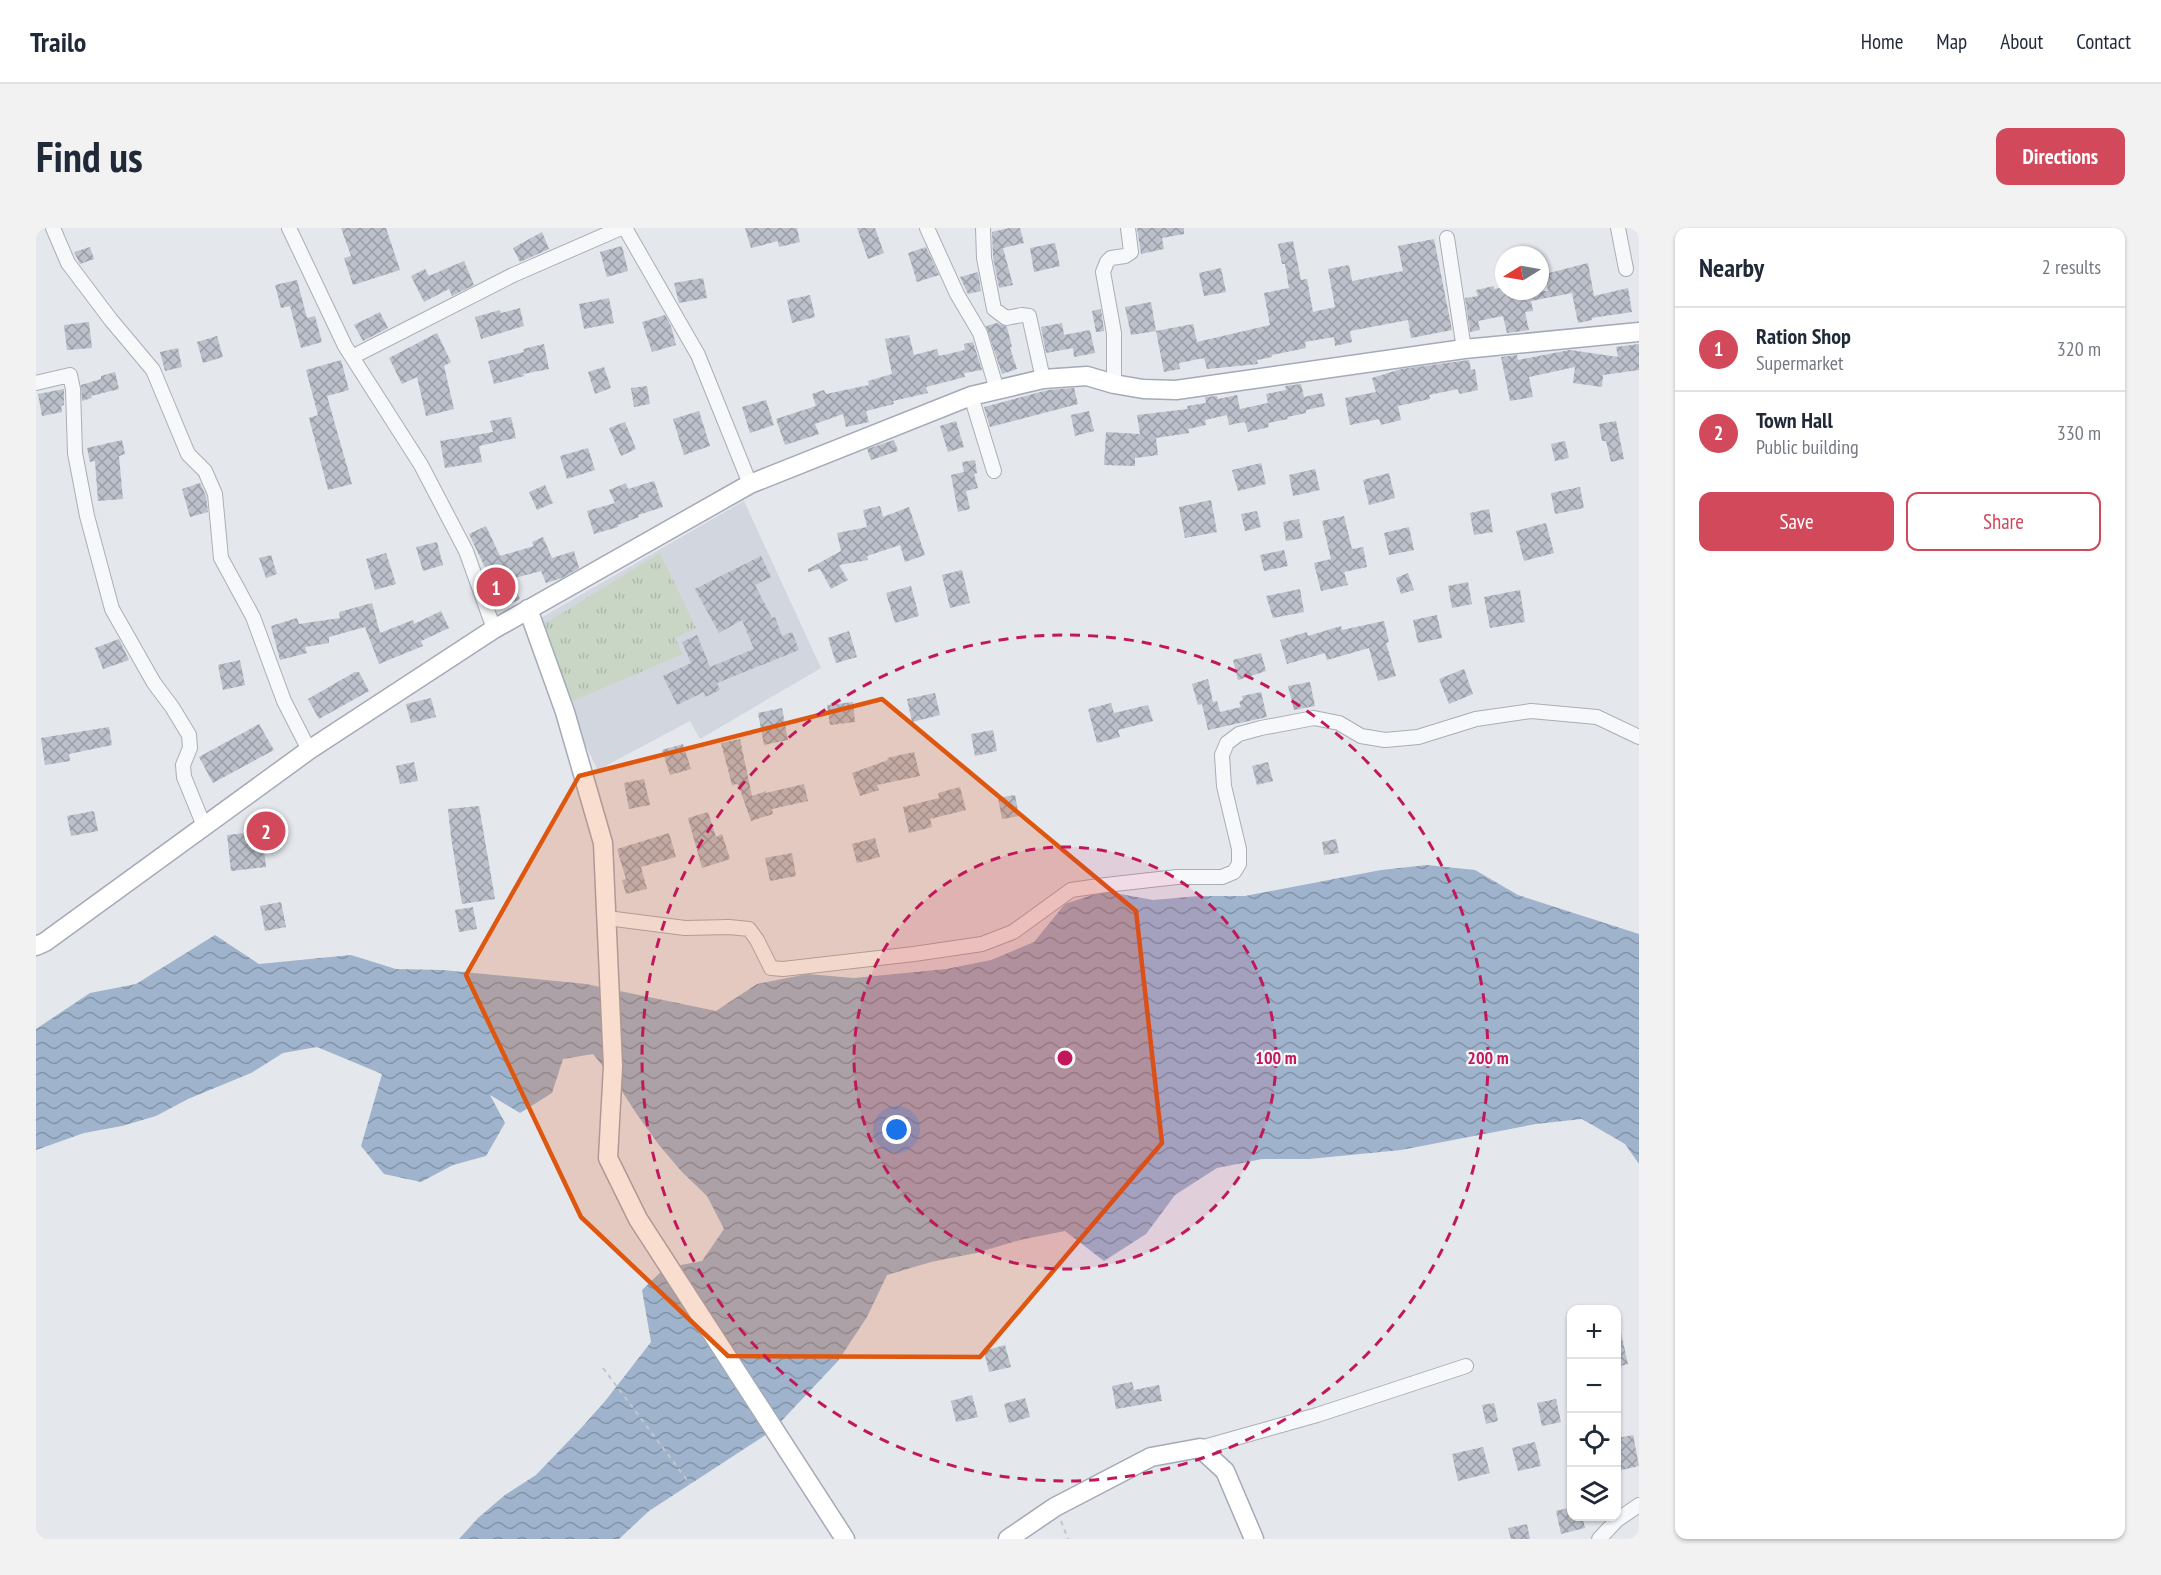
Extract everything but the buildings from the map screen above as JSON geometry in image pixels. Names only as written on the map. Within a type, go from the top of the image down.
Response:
[{"type":"main road","points":[[36,946],[45,942],[309,750],[528,609],[750,483],[971,396],[1043,378],[1088,376],[1114,384],[1143,389],[1176,390],[1464,349],[1639,332]]},
{"type":"main road","points":[[528,609],[566,712],[603,843],[613,1065],[608,1158],[638,1219],[845,1539]]},
{"type":"main road","points":[[1008,1539],[1055,1507],[1151,1457],[1200,1448],[1225,1471],[1254,1539]]},
{"type":"street","points":[[53,228],[68,263],[153,370],[188,454],[204,471],[216,494],[221,558],[253,617],[284,702],[309,750]]},
{"type":"street","points":[[289,228],[352,357],[421,465],[466,551],[494,629]]},
{"type":"street","points":[[352,357],[513,274],[623,228],[698,355],[750,483]]},
{"type":"street","points":[[927,228],[957,294],[980,333],[997,390]]},
{"type":"street","points":[[983,228],[984,258],[994,309],[1006,318],[1029,316],[1043,378]]},
{"type":"street","points":[[1114,384],[1114,333],[1103,272],[1111,258],[1125,256],[1131,252],[1128,228]]},
{"type":"street","points":[[1618,228],[1626,269]]},
{"type":"street","points":[[1447,238],[1464,349]]},
{"type":"street","points":[[36,383],[70,375],[73,389],[75,453],[87,516],[112,609],[154,683],[189,735],[190,748],[183,765],[184,777],[204,826]]},
{"type":"street","points":[[971,396],[994,471]]},
{"type":"street","points":[[607,918],[685,928],[749,929],[771,968],[783,969],[982,944],[1013,933],[1071,890],[1178,877],[1222,877],[1234,872],[1239,864],[1239,849],[1224,786],[1222,755],[1227,743],[1239,734],[1314,718],[1339,723],[1361,736],[1385,740],[1418,737],[1476,719],[1531,711],[1597,717],[1639,737]]},
{"type":"street","points":[[1200,1448],[1317,1415],[1466,1366]]},
{"type":"street","points":[[1599,1539],[1617,1520],[1639,1505]]},
{"type":"path","points":[[603,1368],[690,1484]]},
{"type":"highlighted area","points":[[882,699],[1136,911],[1162,1143],[980,1357],[728,1356],[581,1217],[466,975],[579,776]]},
{"type":"shaded area","points":[[744,501],[821,668],[700,739],[690,721],[598,770],[525,627]]},
{"type":"green space","points":[[660,553],[696,628],[675,638],[683,654],[573,701],[538,628]]},
{"type":"water","points":[[1427,865],[1475,870],[1518,895],[1639,934],[1639,1164],[1625,1144],[1582,1119],[1536,1124],[1401,1150],[1309,1159],[1262,1159],[1217,1168],[1175,1195],[1146,1234],[1104,1261],[1065,1231],[931,1262],[887,1275],[867,1317],[838,1361],[773,1430],[649,1511],[619,1539],[459,1539],[478,1518],[505,1495],[536,1475],[606,1400],[651,1342],[642,1290],[665,1268],[702,1261],[724,1229],[707,1196],[659,1145],[616,1082],[593,1054],[563,1059],[552,1093],[520,1113],[490,1095],[505,1123],[486,1156],[453,1165],[421,1182],[384,1174],[361,1146],[382,1074],[317,1047],[283,1053],[251,1073],[188,1099],[156,1116],[122,1126],[84,1133],[36,1150],[36,1029],[90,993],[136,984],[215,935],[259,964],[351,955],[396,969],[443,970],[586,984],[716,1011],[757,984],[807,974],[854,978],[946,969],[991,960],[1034,942],[1065,904],[1104,891],[1153,900],[1199,896],[1245,896],[1381,870]]},
{"type":"place","name":"Ration Shop","points":[[496,587]]},
{"type":"place","name":"Town Hall","points":[[266,831]]}]
